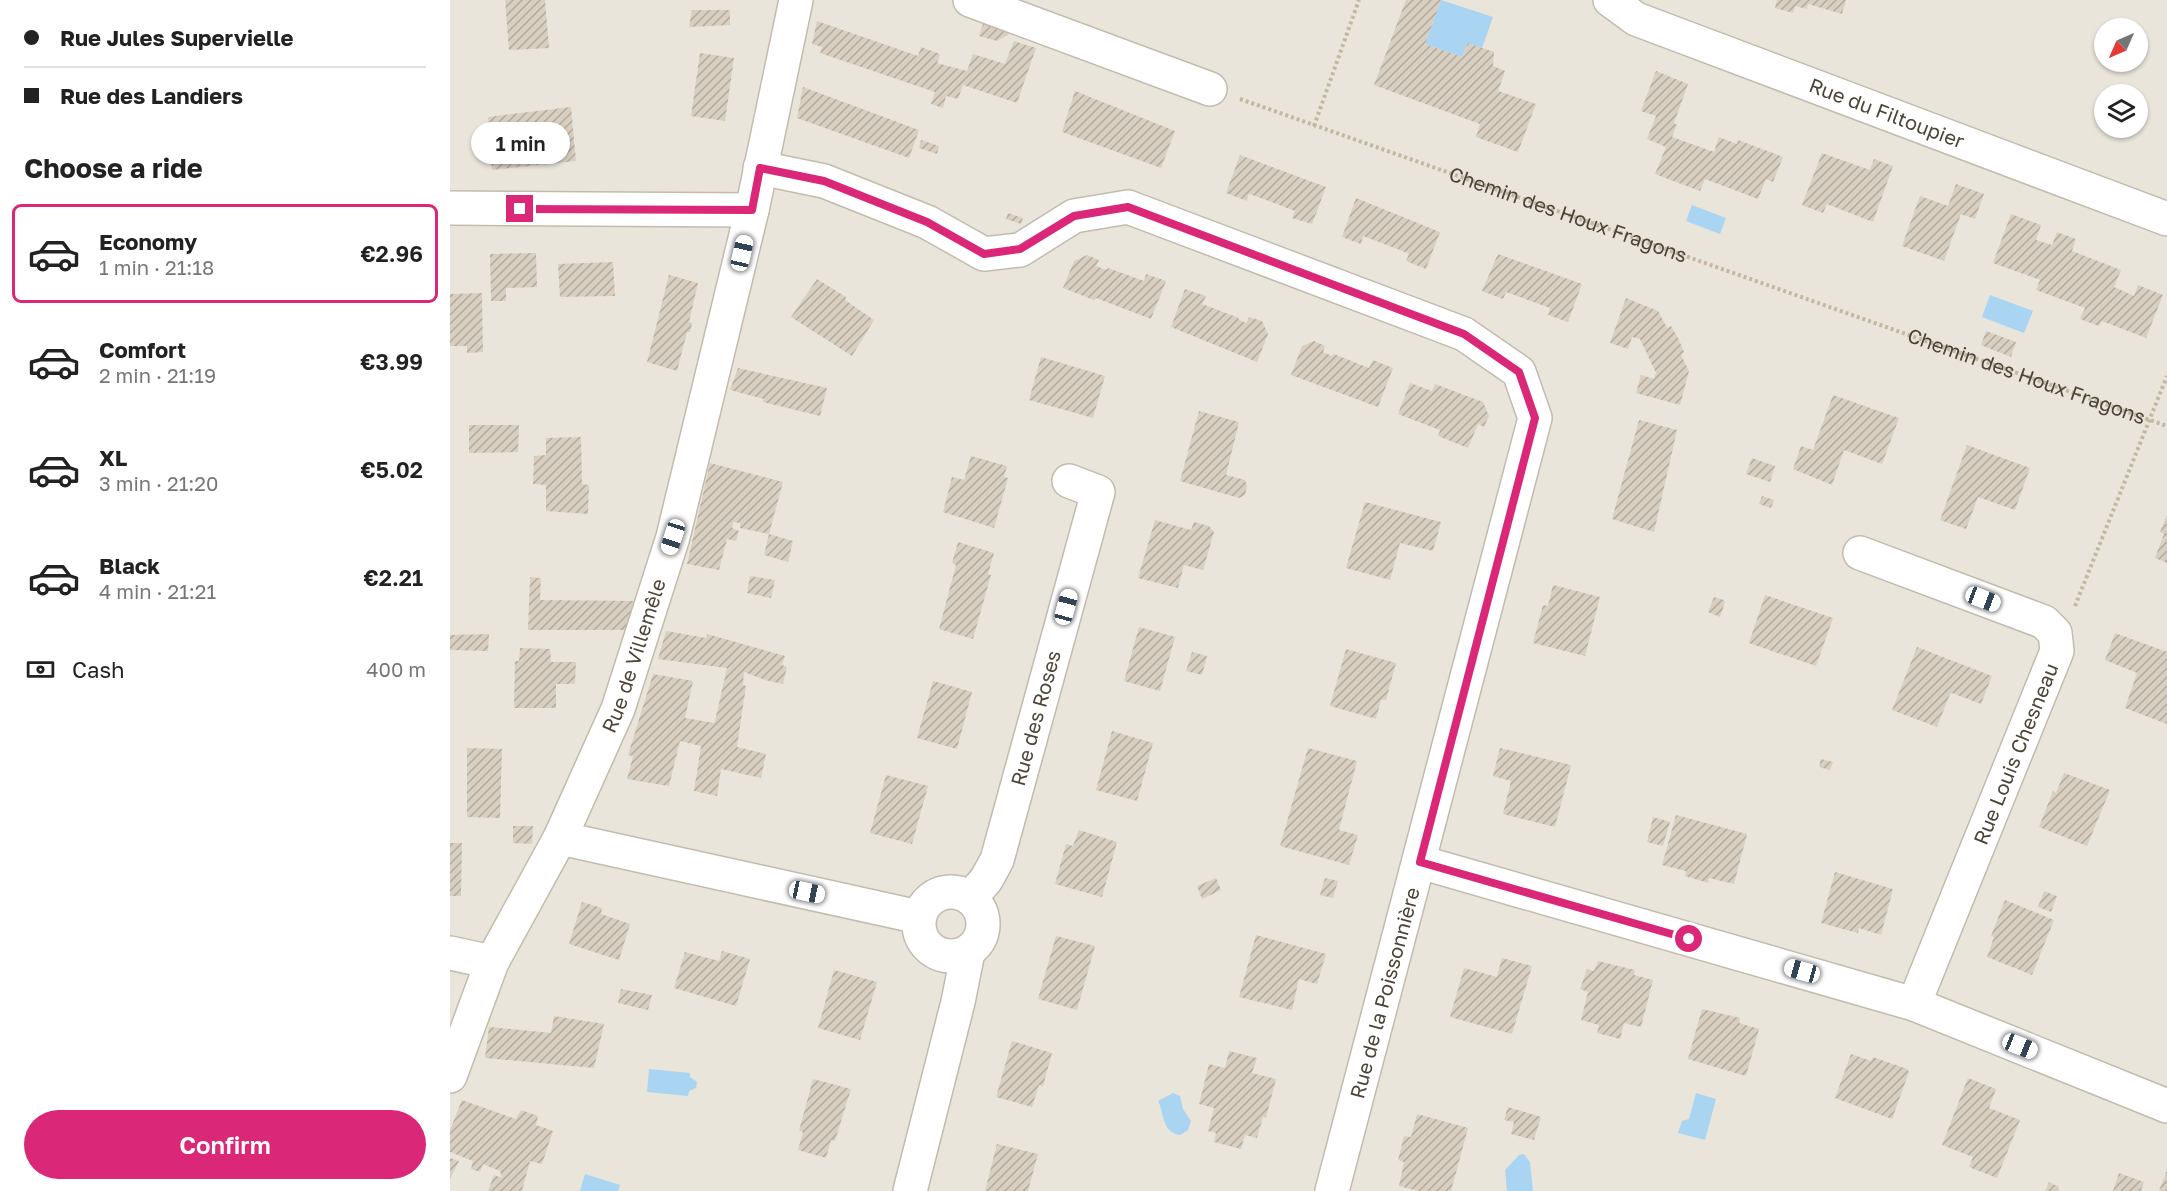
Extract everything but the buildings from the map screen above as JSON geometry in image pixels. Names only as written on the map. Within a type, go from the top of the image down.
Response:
[{"type":"street","name":"Rue de Villemêle","points":[[450,1076],[492,962],[560,838],[618,709],[673,537],[752,210],[796,0]]},
{"type":"street","points":[[970,0],[1210,89]]},
{"type":"street","name":"Rue du Filtoupier","points":[[1610,0],[1636,19],[2166,214]]},
{"type":"street","name":"Rue de la Poissonnière","points":[[760,168],[824,181],[927,222],[984,254],[1020,249],[1074,216],[1128,207],[1464,334],[1519,372],[1535,418],[1332,1191]]},
{"type":"street","points":[[450,208],[752,210]]},
{"type":"street","name":"Rue des Roses","points":[[969,898],[986,880],[997,860],[1098,492],[1069,481]]},
{"type":"street","points":[[1860,553],[2044,622],[2055,633]]},
{"type":"street","name":"Rue Louis Chesneau","points":[[1914,1004],[2057,651],[2055,633]]},
{"type":"street","points":[[560,838],[919,917]]},
{"type":"street","points":[[1420,862],[1914,1004],[2167,1106]]},
{"type":"street","points":[[960,893],[969,898],[977,905],[983,925],[982,935],[968,952],[947,957],[937,954],[922,938],[919,928],[919,917],[923,907],[939,894],[960,893]]},
{"type":"street","points":[[910,1191],[958,1002],[968,952]]},
{"type":"street","points":[[450,953],[492,962]]},
{"type":"path","points":[[1314,126],[1359,0]]},
{"type":"path","name":"Chemin des Houx Fragons","points":[[1210,89],[2167,426]]},
{"type":"path","points":[[2055,633],[2074,608],[2167,376]]},
{"type":"shaded area","points":[[450,0],[2167,0],[2167,1191],[450,1191]]},
{"type":"water","points":[[1441,0],[1493,17],[1482,48],[1468,43],[1462,57],[1425,44]]},
{"type":"water","points":[[1692,205],[1726,218],[1720,234],[1686,221]]},
{"type":"water","points":[[1990,295],[2033,311],[2024,333],[1982,317]]},
{"type":"water","points":[[649,1069],[690,1073],[690,1077],[697,1082],[696,1088],[689,1091],[688,1096],[647,1092]]},
{"type":"water","points":[[1173,1093],[1180,1096],[1183,1109],[1191,1121],[1188,1130],[1180,1135],[1170,1130],[1164,1122],[1158,1101]]},
{"type":"water","points":[[1696,1093],[1716,1099],[1705,1140],[1678,1133],[1682,1121],[1689,1119]]},
{"type":"water","points":[[1524,1154],[1530,1162],[1533,1191],[1507,1191],[1505,1170],[1519,1155]]},
{"type":"water","points":[[585,1174],[620,1185],[618,1191],[580,1191]]},
{"type":"route","points":[[520,209],[752,210],[760,168],[824,181],[927,222],[984,254],[1020,249],[1074,216],[1128,207],[1464,334],[1519,372],[1535,418],[1420,862],[1689,939]]}]
